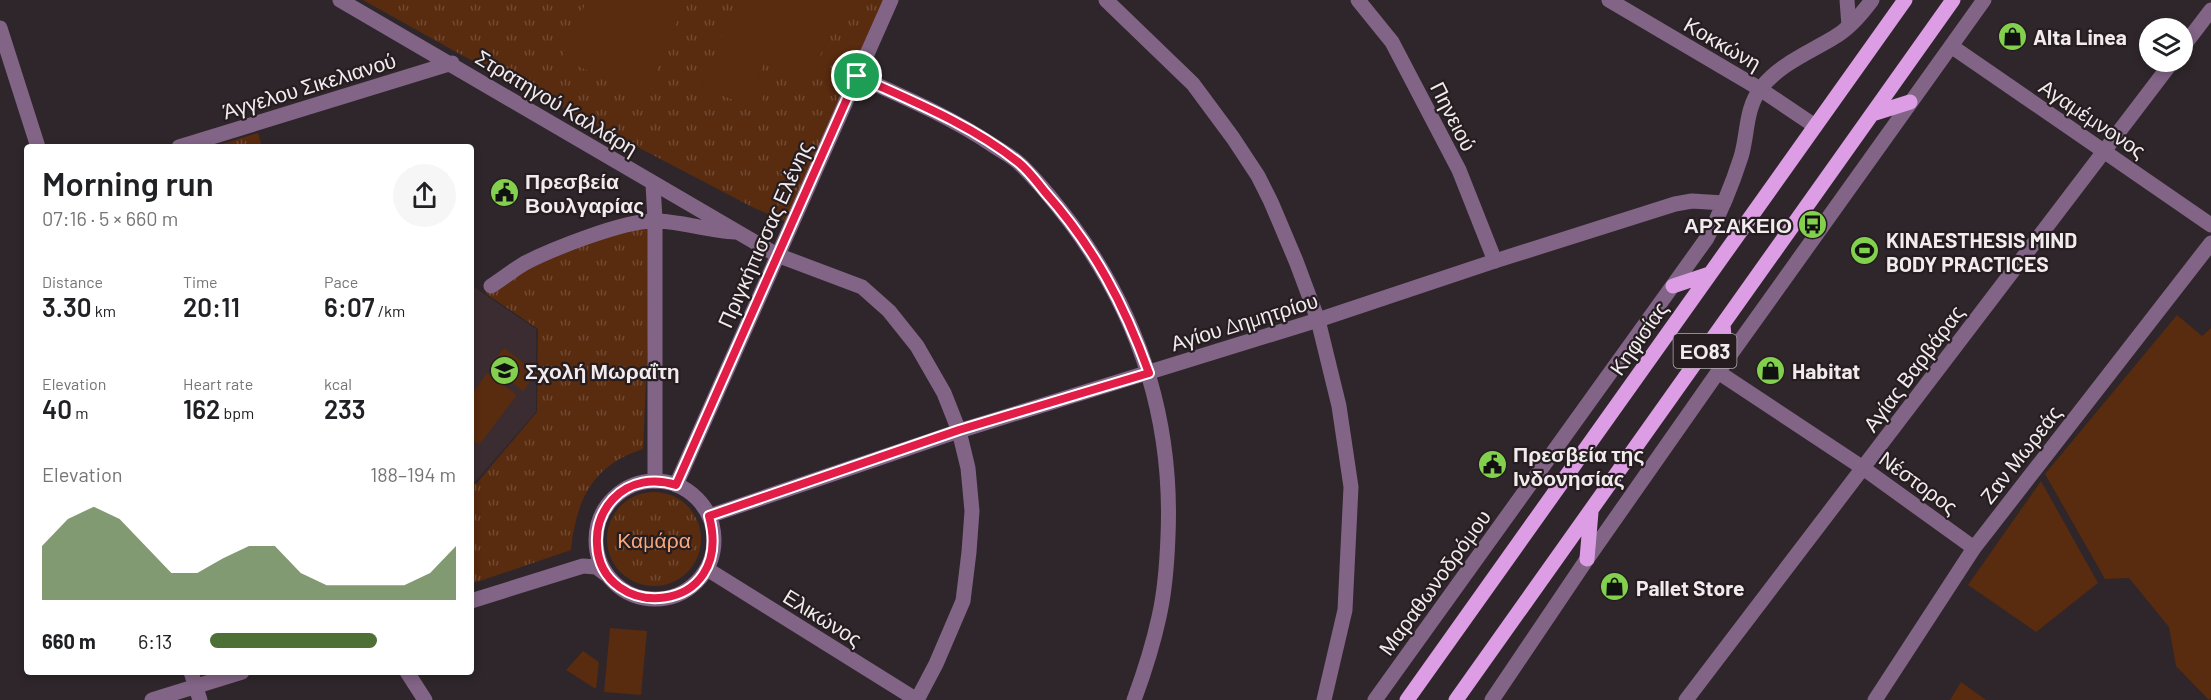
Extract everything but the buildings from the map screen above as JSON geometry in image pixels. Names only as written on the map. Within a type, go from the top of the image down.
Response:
[{"type":"main road","name":"Κηφισίας","points":[[1407,700],[1905,0]]},
{"type":"main road","name":"ΕΟ83","points":[[1456,700],[1953,0]]},
{"type":"main road","points":[[1872,114],[1910,102]]},
{"type":"main road","points":[[1673,286],[1709,274]]},
{"type":"main road","points":[[1722,366],[1723,325]]},
{"type":"main road","points":[[1587,560],[1592,510]]},
{"type":"street","name":"Στρατηγού Καλλάρη","points":[[340,0],[452,63],[653,184],[777,255],[862,287],[889,311],[918,346],[944,393],[959,430],[968,468],[972,511],[963,601],[936,664],[917,700]]},
{"type":"street","name":"Πριγκήπισσας Ελένης","points":[[676,485],[891,0]]},
{"type":"street","points":[[1106,0],[1193,84],[1233,138],[1258,176],[1271,202],[1318,320],[1339,406],[1351,487],[1345,610],[1324,700]]},
{"type":"street","name":"Πηνειού","points":[[1358,0],[1392,42],[1459,170],[1495,261]]},
{"type":"street","name":"Κοκκώνη","points":[[1609,0],[1760,89],[1815,126]]},
{"type":"street","points":[[1847,0],[1849,26]]},
{"type":"street","name":"Μαραθωνοδρόμου","points":[[1375,700],[1707,238],[1724,203],[1742,156],[1748,113],[1760,89],[1792,61],[1833,38],[1849,26],[1872,0]]},
{"type":"street","points":[[1498,698],[1587,560],[1722,366],[1984,0]]},
{"type":"street","points":[[2193,34],[2211,10]]},
{"type":"street","points":[[0,28],[37,144]]},
{"type":"street","name":"Αγαμέμνονος","points":[[1951,46],[2211,225]]},
{"type":"street","name":"Άγγελου Σικελιανού","points":[[189,144],[452,63]]},
{"type":"street","name":"Αγίας Βαρβάρας","points":[[1686,700],[2164,72]]},
{"type":"street","points":[[857,76],[937,111],[973,131],[1019,163],[1057,205],[1088,247],[1112,285],[1134,331],[1149,373],[1159,412],[1167,463],[1169,511],[1168,550],[1160,616],[1134,700]]},
{"type":"street","points":[[653,184],[655,481]]},
{"type":"street","name":"Αγίου Δημητρίου","points":[[709,516],[959,430],[1318,320],[1675,204],[1692,201],[1724,203]]},
{"type":"street","points":[[491,286],[525,263],[633,223],[655,220],[720,232],[738,232]]},
{"type":"street","name":"Ζαν Μωρεάς","points":[[1875,700],[1974,548],[2211,243]]},
{"type":"street","name":"Νέστορος","points":[[1722,366],[1974,548]]},
{"type":"street","points":[[655,481],[676,485],[690,492],[709,516],[714,534],[713,552],[707,569],[687,590],[659,599],[644,598],[617,585],[600,562],[597,533],[600,519],[606,506],[627,488],[655,481]]},
{"type":"street","points":[[474,600],[583,566],[596,567],[607,574]]},
{"type":"street","name":"Ελικώνος","points":[[707,569],[917,700]]},
{"type":"street","points":[[152,700],[232,675]]},
{"type":"street","points":[[409,675],[425,700]]},
{"type":"shaded area","name":"Σχολή Μωραΐτη","points":[[474,287],[536,329],[536,412],[475,482]]},
{"type":"green space","points":[[363,0],[884,0],[787,222],[754,208],[458,53]]},
{"type":"green space","points":[[587,0],[651,0],[681,13],[646,95],[561,59]]},
{"type":"green space","points":[[739,0],[844,0],[809,82],[764,63],[757,79],[768,85],[757,110],[701,86]]},
{"type":"green space","points":[[258,133],[261,144],[223,144]]},
{"type":"green space","points":[[653,222],[643,449],[611,465],[590,487],[577,516],[571,550],[474,583],[474,484],[537,412],[538,329],[485,293],[525,265]]},
{"type":"green space","points":[[2177,315],[2202,336],[2211,328],[2211,698],[2209,700],[2176,666],[2169,627],[2129,578],[2105,579],[2045,474]]},
{"type":"green space","points":[[504,348],[537,373],[523,391],[490,365]]},
{"type":"green space","points":[[487,373],[517,395],[479,445],[474,441],[474,391]]},
{"type":"green space","points":[[2041,481],[2098,583],[2036,632],[1968,585]]},
{"type":"green space","name":"Καμάρα","points":[[654,492],[672,495],[687,506],[698,521],[701,539],[698,557],[687,572],[672,583],[654,586],[636,583],[621,572],[610,557],[607,539],[610,521],[621,506],[636,495]]},
{"type":"green space","points":[[610,628],[647,631],[641,695],[604,692]]},
{"type":"green space","points":[[583,651],[599,662],[596,689],[566,670]]},
{"type":"green space","points":[[1961,682],[1986,700],[1950,700]]},
{"type":"place","name":"Alta Linea","points":[[2012,36]]},
{"type":"place","name":"Πρεσβεία Βουλγαρίας","points":[[504,192]]},
{"type":"place","name":"ΑΡΣΑΚΕΙΟ","points":[[1813,224]]},
{"type":"place","name":"KINAESTHESIS MIND BODY PRACTICES","points":[[1865,251]]},
{"type":"place","name":"Σχολή Μωραΐτη","points":[[504,370]]},
{"type":"place","name":"Habitat","points":[[1771,370]]},
{"type":"place","name":"Πρεσβεία της Ινδονησίας","points":[[1492,465]]},
{"type":"place","name":"Pallet Store","points":[[1615,587]]},
{"type":"route","points":[[857,76],[937,111],[973,131],[1019,163],[1057,205],[1112,285],[1134,331],[1149,373],[959,430],[709,516],[714,534],[713,552],[707,569],[698,580],[687,590],[659,599],[644,598],[630,593],[617,585],[600,562],[597,533],[600,519],[606,506],[627,488],[655,481],[676,485],[857,76]]}]
